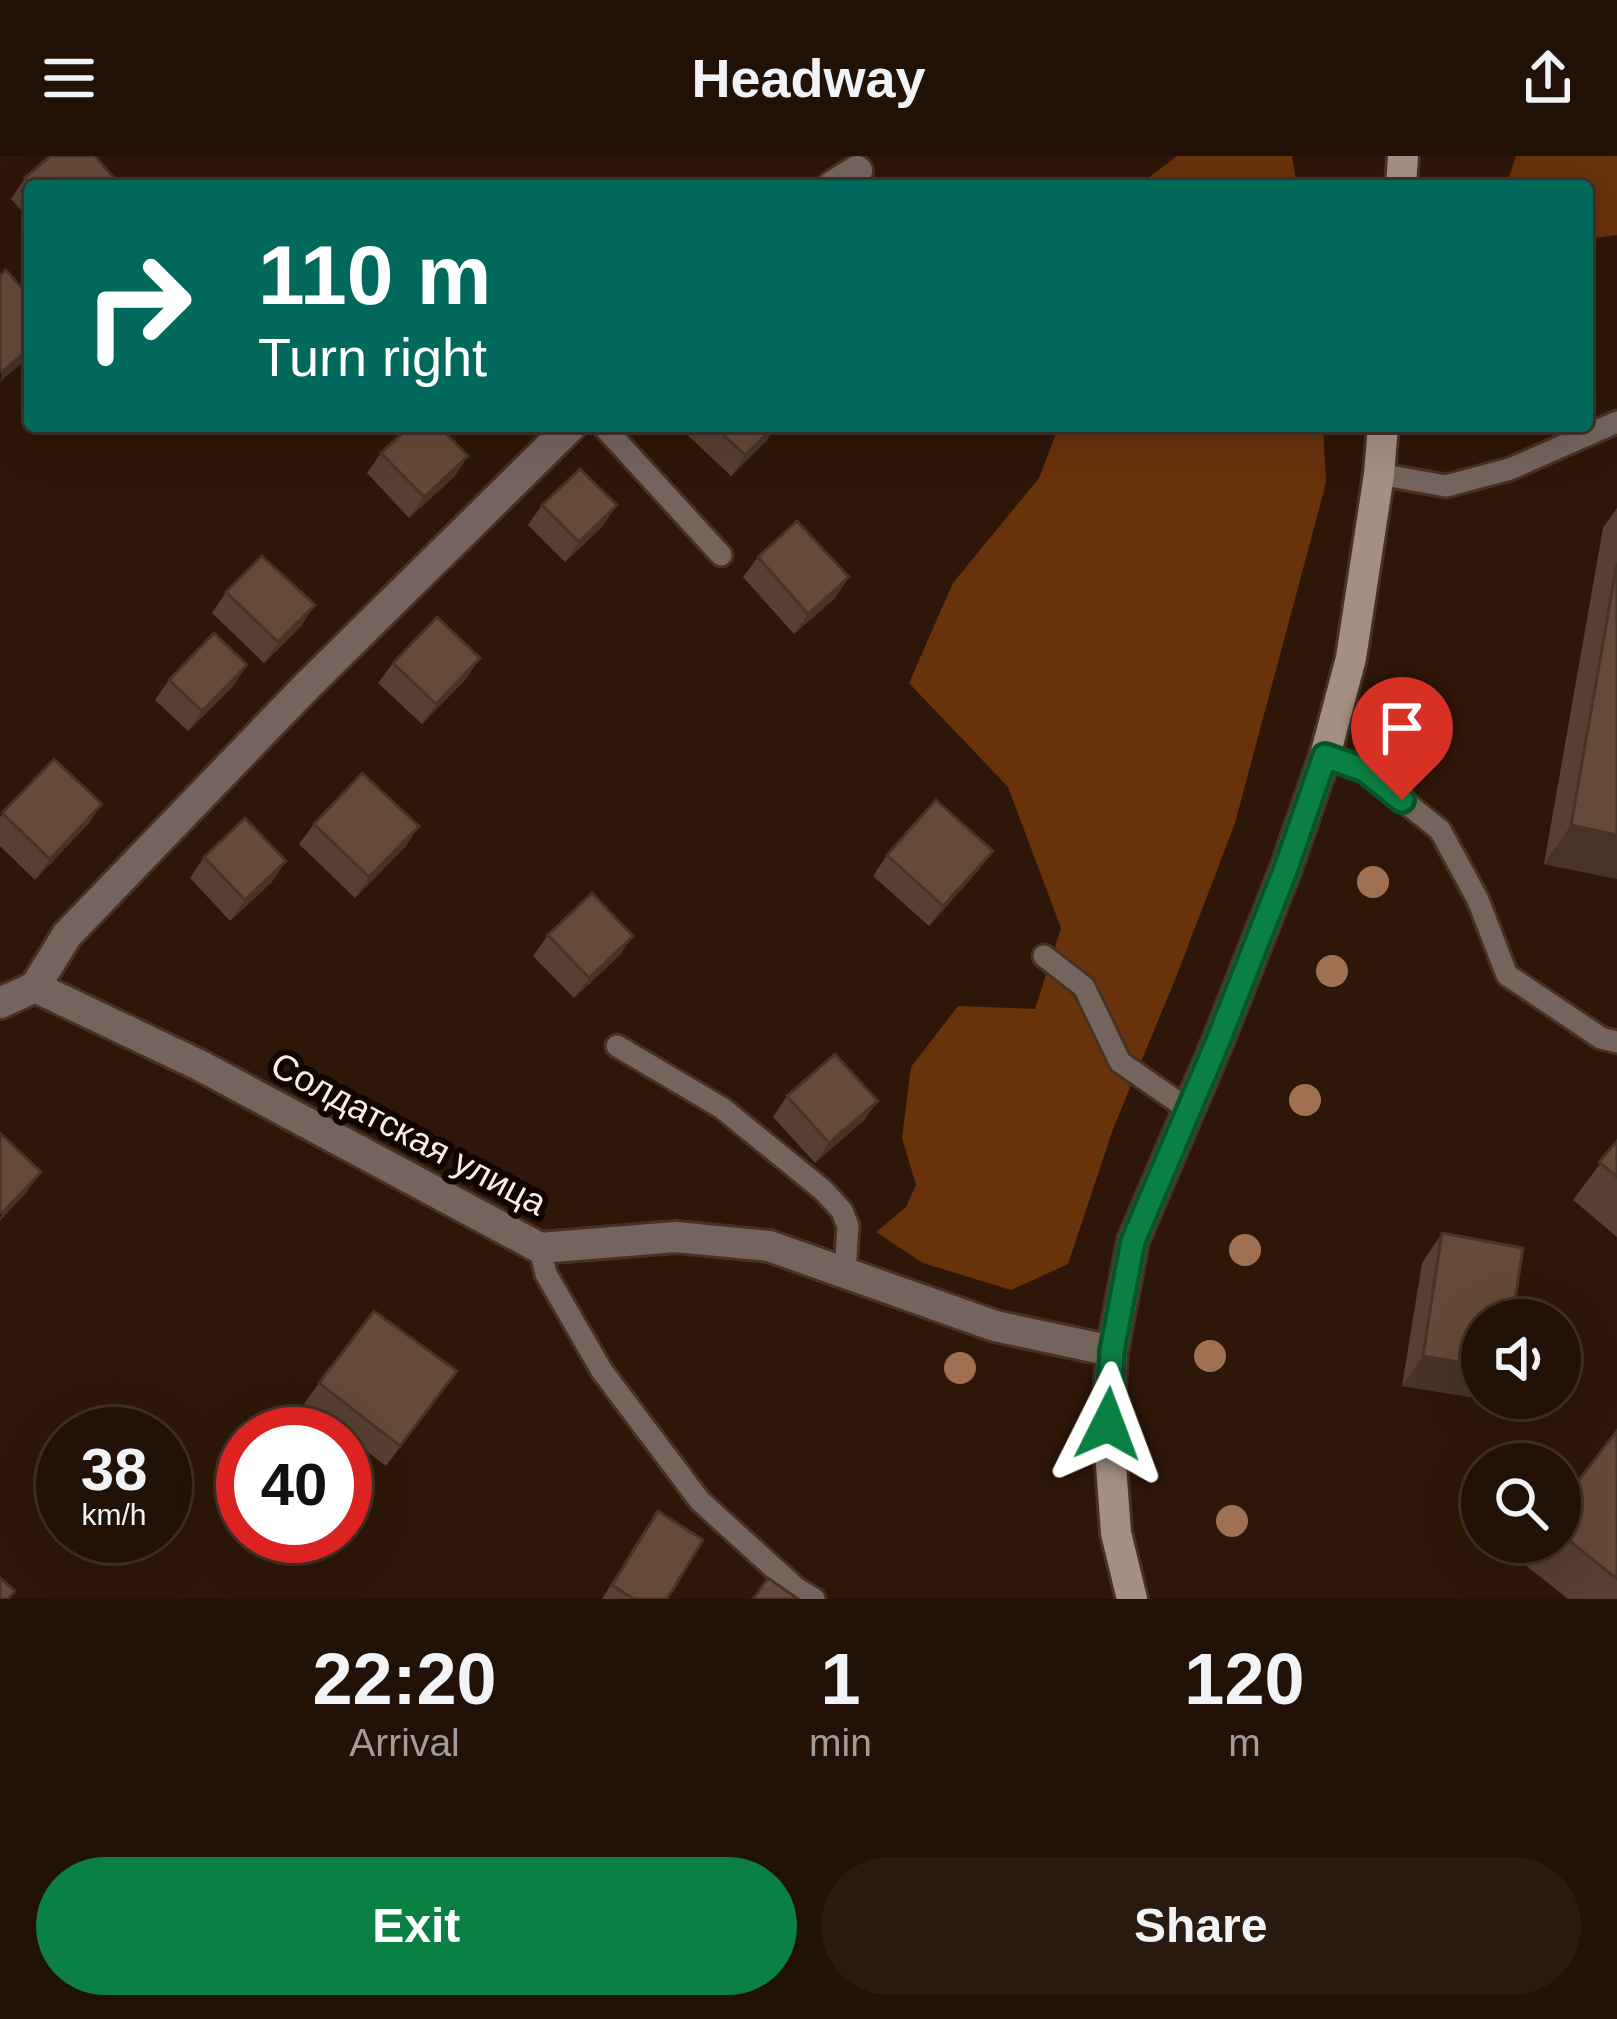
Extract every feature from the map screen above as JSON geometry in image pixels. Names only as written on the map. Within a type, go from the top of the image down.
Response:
[{"type":"street","points":[[0,1003],[35,987],[67,935],[307,686],[565,432]]},
{"type":"street","points":[[1132,1599],[1116,1533],[1108,1424],[1112,1351],[1133,1241],[1285,871],[1325,756],[1352,658],[1382,432]]},
{"type":"street","name":"Солдатская улица","points":[[35,987],[201,1066],[540,1248],[676,1237],[769,1246],[995,1326],[1112,1351]]},
{"type":"lane","points":[[1378,474],[1446,486],[1510,469],[1617,422]]},
{"type":"lane","points":[[608,432],[721,555]]},
{"type":"lane","points":[[1325,756],[1365,770],[1440,830],[1478,900],[1508,975],[1601,1038],[1617,1042]]},
{"type":"lane","points":[[1044,956],[1084,987],[1120,1062],[1189,1110]]},
{"type":"lane","points":[[617,1046],[722,1108],[824,1190],[848,1226],[845,1273]]},
{"type":"lane","points":[[540,1248],[545,1274],[602,1371],[700,1501],[814,1599]]},
{"type":"shaded area","points":[[1177,156],[1292,156],[1296,180],[1146,180]]},
{"type":"shaded area","points":[[1516,156],[1617,156],[1617,235],[1593,239],[1593,180],[1508,180]]},
{"type":"shaded area","points":[[1057,432],[1323,432],[1326,483],[1235,823],[1113,1129],[1068,1264],[1011,1290],[923,1263],[876,1232],[906,1207],[916,1185],[902,1138],[911,1067],[958,1006],[1035,1009],[1061,928],[1008,787],[909,683],[953,583],[1039,478]]},
{"type":"building","points":[[50,156],[95,156],[116,180],[27,180]]},
{"type":"building","points":[[6,270],[24,290],[24,353],[2,372],[0,370],[0,276]]},
{"type":"building","points":[[404,432],[445,432],[468,456],[424,497],[381,453]]},
{"type":"building","points":[[720,432],[769,432],[745,455]]},
{"type":"building","points":[[580,469],[617,505],[579,542],[542,505]]},
{"type":"building","points":[[797,521],[849,577],[808,614],[758,557]]},
{"type":"building","points":[[262,556],[315,605],[278,642],[226,592]]},
{"type":"building","points":[[1617,563],[1617,835],[1571,825]]},
{"type":"building","points":[[437,617],[480,658],[436,704],[393,663]]},
{"type":"building","points":[[214,633],[247,665],[202,711],[169,680]]},
{"type":"building","points":[[54,759],[102,804],[50,859],[2,813]]},
{"type":"building","points":[[362,773],[419,826],[369,877],[314,824]]},
{"type":"building","points":[[936,800],[993,851],[943,906],[887,855]]},
{"type":"building","points":[[245,818],[286,861],[245,900],[204,857]]},
{"type":"building","points":[[592,893],[633,936],[589,978],[548,935]]},
{"type":"building","points":[[835,1054],[878,1101],[829,1143],[787,1096]]},
{"type":"building","points":[[0,1133],[41,1172],[2,1213],[0,1211]]},
{"type":"building","points":[[1617,1141],[1617,1177],[1599,1162]]},
{"type":"building","points":[[1442,1233],[1523,1248],[1515,1299],[1461,1299],[1461,1362],[1423,1356]]},
{"type":"building","points":[[374,1311],[457,1371],[400,1446],[372,1424],[372,1407],[350,1407],[319,1383]]},
{"type":"building","points":[[1617,1431],[1617,1579],[1581,1550],[1581,1477]]},
{"type":"building","points":[[658,1511],[703,1540],[667,1599],[634,1599],[612,1585]]},
{"type":"building","points":[[0,1578],[15,1591],[8,1599],[0,1599]]},
{"type":"building","points":[[768,1578],[798,1599],[753,1599]]},
{"type":"route","points":[[1108,1424],[1112,1351],[1133,1241],[1218,1041],[1325,756],[1365,770],[1402,800]]}]
